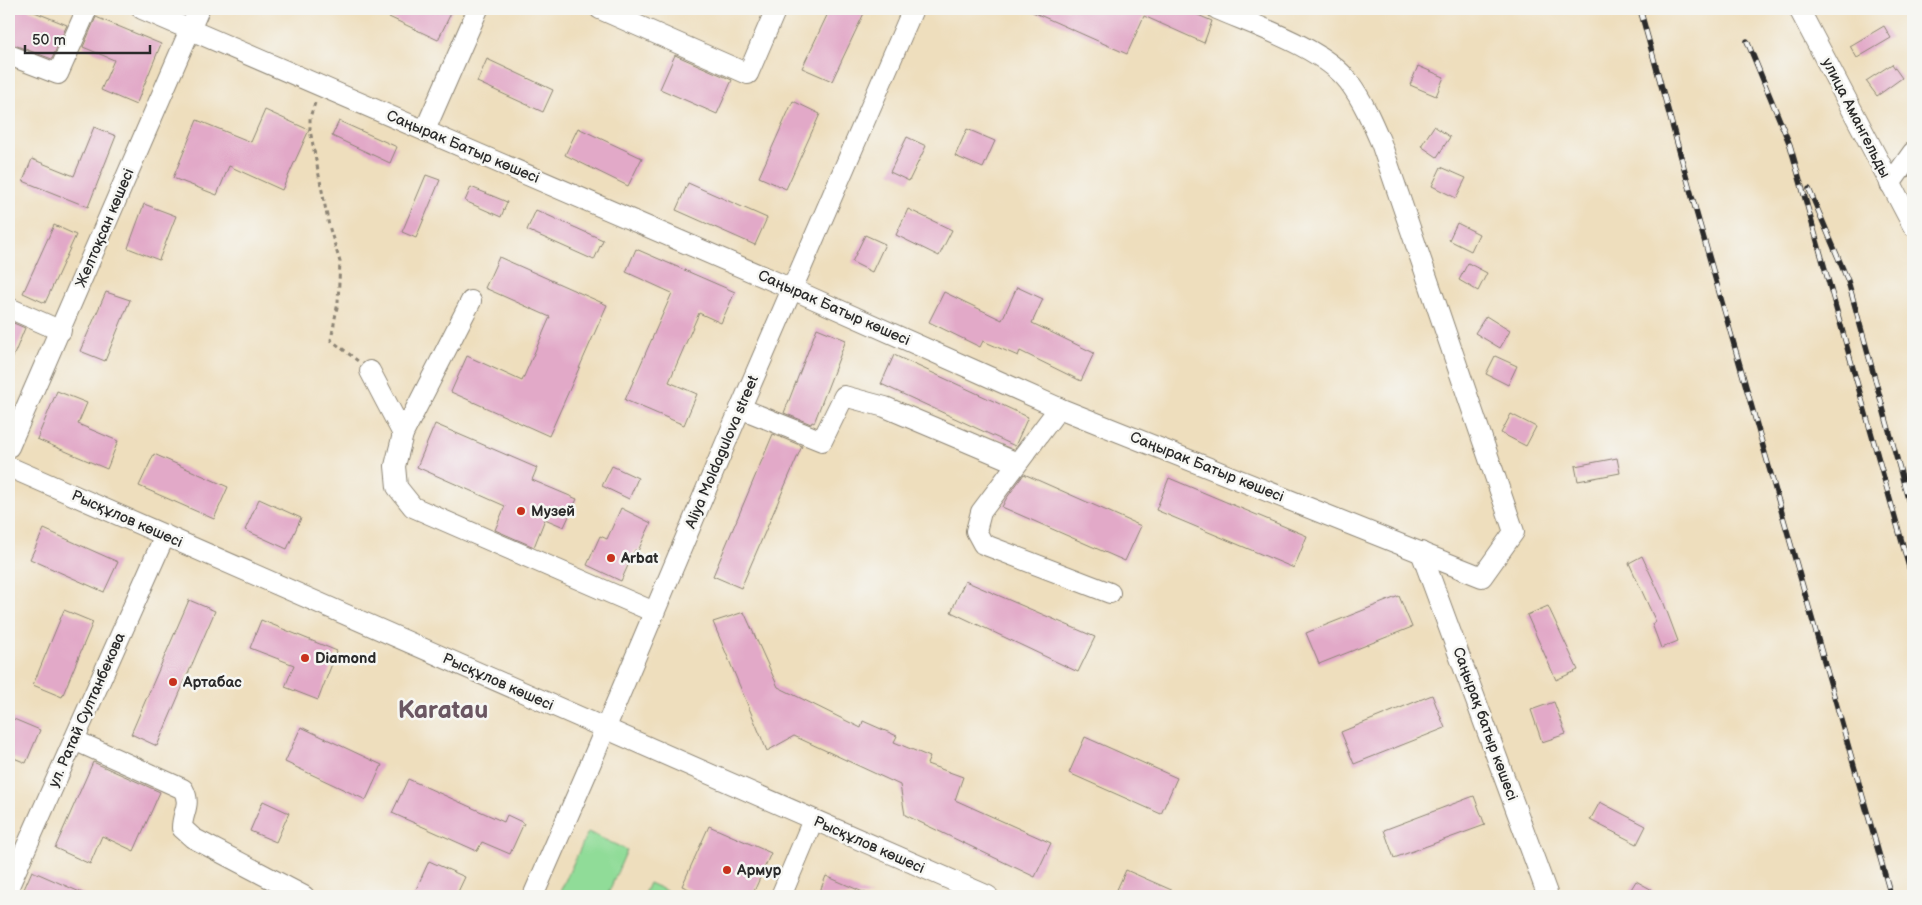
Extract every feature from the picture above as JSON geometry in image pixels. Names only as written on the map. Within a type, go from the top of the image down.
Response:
[{"type":"street","points":[[9,55],[58,74],[87,9]]},
{"type":"street","name":"Саңырак Батыр көшесі","points":[[142,9],[792,289],[1059,408],[1482,577],[1514,532],[1368,111],[1348,81],[1326,60],[1272,32],[1217,9]]},
{"type":"street","name":"Желтоқсан көшесі","points":[[9,447],[199,9]]},
{"type":"street","points":[[425,130],[478,9]]},
{"type":"street","points":[[600,9],[748,74],[776,9]]},
{"type":"street","name":"Aliya Moldagulova street","points":[[532,896],[913,9]]},
{"type":"street","name":"улица Амангельды","points":[[1799,9],[1913,226]]},
{"type":"street","points":[[1890,184],[1913,152]]},
{"type":"street","points":[[471,301],[403,434],[395,466],[397,487],[413,506],[654,612]]},
{"type":"street","points":[[9,308],[60,331]]},
{"type":"street","points":[[370,370],[403,434]]},
{"type":"street","points":[[740,408],[822,441],[844,396],[885,407],[1018,464]]},
{"type":"street","points":[[1059,408],[981,512],[976,531],[983,544],[1110,593]]},
{"type":"street","name":"Рысқұлов көшесі","points":[[9,467],[988,896]]},
{"type":"street","name":"ул. Ратай Султанбекова","points":[[9,886],[165,535]]},
{"type":"street","name":"Саңырақ батыр көшесі","points":[[1421,552],[1548,896]]},
{"type":"street","points":[[74,740],[183,789],[187,795],[188,804],[182,819],[182,828],[193,838],[304,896]]},
{"type":"street","points":[[781,896],[813,820]]},
{"type":"path","points":[[322,86],[310,117],[310,130],[329,226],[340,262],[338,302],[331,340],[370,370]]},
{"type":"green space","points":[[588,832],[627,850],[607,896],[558,896]]},
{"type":"green space","points":[[649,883],[678,896],[643,896]]},
{"type":"building","points":[[9,9],[27,9],[67,25],[52,59],[9,43]]},
{"type":"building","points":[[372,9],[453,9],[438,40]]},
{"type":"building","points":[[830,9],[866,9],[832,81],[802,68]]},
{"type":"building","points":[[1026,9],[1184,9],[1212,21],[1204,43],[1144,16],[1127,54]]},
{"type":"building","points":[[96,17],[161,44],[136,105],[101,90],[114,60],[83,47]]},
{"type":"building","points":[[1884,26],[1891,38],[1857,58],[1850,46]]},
{"type":"building","points":[[675,55],[732,80],[717,114],[660,89]]},
{"type":"building","points":[[487,59],[553,90],[543,112],[477,82]]},
{"type":"building","points":[[1892,64],[1902,78],[1877,96],[1866,81]]},
{"type":"building","points":[[1418,66],[1444,77],[1436,96],[1410,85]]},
{"type":"building","points":[[793,101],[820,114],[786,189],[759,177]]},
{"type":"building","points":[[265,110],[309,130],[282,190],[229,166],[217,195],[173,178],[197,120],[251,142]]},
{"type":"building","points":[[339,121],[397,147],[390,163],[332,136]]},
{"type":"building","points":[[1434,126],[1450,137],[1437,157],[1421,146]]},
{"type":"building","points":[[94,127],[116,136],[88,207],[23,181],[32,159],[74,176]]},
{"type":"building","points":[[578,128],[642,158],[628,186],[565,155]]},
{"type":"building","points":[[967,129],[995,141],[983,168],[955,156]]},
{"type":"building","points":[[907,137],[926,146],[909,181],[890,172]]},
{"type":"building","points":[[1441,167],[1466,178],[1456,198],[1432,186]]},
{"type":"building","points":[[426,175],[440,180],[416,238],[402,232]]},
{"type":"building","points":[[688,183],[767,218],[755,245],[676,210]]},
{"type":"building","points":[[471,187],[507,202],[501,217],[465,201]]},
{"type":"building","points":[[144,204],[176,216],[159,260],[128,248]]},
{"type":"building","points":[[908,209],[952,230],[939,256],[896,235]]},
{"type":"building","points":[[536,210],[603,240],[594,260],[527,230]]},
{"type":"building","points":[[1457,223],[1479,234],[1471,251],[1449,240]]},
{"type":"building","points":[[54,225],[76,235],[45,303],[23,293]]},
{"type":"building","points":[[865,235],[885,244],[872,272],[852,262]]},
{"type":"building","points":[[636,249],[735,292],[721,323],[699,313],[669,382],[697,394],[684,425],[625,400],[672,293],[626,272]]},
{"type":"building","points":[[499,257],[607,305],[549,436],[451,392],[467,356],[522,381],[550,317],[485,288]]},
{"type":"building","points":[[1468,263],[1487,273],[1478,291],[1459,280]]},
{"type":"building","points":[[1017,287],[1043,299],[1032,323],[1094,353],[1081,381],[1020,351],[1018,356],[983,341],[980,347],[929,322],[944,292],[1002,320]]},
{"type":"building","points":[[106,292],[130,300],[105,361],[80,351]]},
{"type":"building","points":[[1486,316],[1510,331],[1500,348],[1475,333]]},
{"type":"building","points":[[9,321],[25,328],[9,367]]},
{"type":"building","points":[[817,328],[846,340],[814,423],[812,422],[811,424],[784,413]]},
{"type":"building","points":[[894,355],[1028,417],[1015,446],[881,384]]},
{"type":"building","points":[[1495,356],[1517,366],[1508,385],[1486,374]]},
{"type":"building","points":[[57,391],[87,403],[78,424],[118,441],[107,469],[37,439]]},
{"type":"building","points":[[1511,414],[1536,427],[1526,446],[1501,433]]},
{"type":"building","points":[[435,424],[537,468],[532,480],[577,499],[564,527],[545,519],[534,547],[495,530],[505,506],[417,467]]},
{"type":"building","points":[[773,434],[802,446],[741,588],[713,576]]},
{"type":"building","points":[[154,454],[228,487],[214,519],[139,486]]},
{"type":"building","points":[[1617,458],[1620,473],[1578,481],[1575,466]]},
{"type":"building","points":[[612,466],[638,478],[629,499],[602,486]]},
{"type":"building","points":[[1024,474],[1141,526],[1125,561],[1002,507]]},
{"type":"building","points":[[1169,478],[1307,536],[1294,568],[1156,510]]},
{"type":"building","points":[[259,499],[301,518],[287,549],[245,530]]},
{"type":"building","points":[[621,508],[651,523],[638,551],[635,550],[621,581],[587,565],[600,536],[607,539]]},
{"type":"building","points":[[44,529],[118,562],[104,592],[30,559]]},
{"type":"building","points":[[1642,556],[1663,601],[1678,641],[1661,648],[1652,624],[1656,622],[1629,563]]},
{"type":"building","points":[[965,581],[1095,637],[1078,672],[951,612]]},
{"type":"building","points":[[1399,596],[1412,627],[1319,664],[1306,633]]},
{"type":"building","points":[[189,600],[215,611],[157,746],[131,734]]},
{"type":"building","points":[[1548,606],[1578,670],[1556,680],[1527,615]]},
{"type":"building","points":[[64,610],[93,622],[62,697],[33,685]]},
{"type":"building","points":[[744,612],[778,687],[861,728],[863,721],[897,736],[894,742],[930,757],[927,764],[963,777],[955,800],[1051,843],[1035,877],[905,815],[900,785],[794,736],[767,751],[713,622]]},
{"type":"building","name":"Diamond","points":[[261,620],[337,651],[318,700],[285,687],[294,665],[250,648]]},
{"type":"building","points":[[1432,695],[1445,728],[1354,764],[1341,732]]},
{"type":"building","points":[[1554,702],[1566,734],[1542,742],[1531,710]]},
{"type":"building","points":[[9,717],[40,730],[26,763],[9,756]]},
{"type":"building","points":[[301,727],[382,765],[366,800],[285,762]]},
{"type":"building","points":[[1085,737],[1177,778],[1161,814],[1069,773]]},
{"type":"building","points":[[93,762],[160,792],[134,851],[102,836],[90,864],[55,848]]},
{"type":"building","points":[[408,779],[504,822],[507,815],[524,823],[510,854],[482,842],[477,851],[392,813]]},
{"type":"building","points":[[1474,796],[1485,825],[1394,858],[1384,830]]},
{"type":"building","points":[[263,801],[289,813],[276,842],[250,831]]},
{"type":"building","points":[[1600,802],[1646,826],[1637,844],[1590,820]]},
{"type":"building","name":"Армур","points":[[709,826],[771,853],[752,896],[705,896],[682,886]]},
{"type":"building","points":[[429,861],[465,877],[456,896],[413,896]]},
{"type":"building","points":[[1126,870],[1185,896],[1114,896]]},
{"type":"building","points":[[32,871],[89,896],[21,896]]},
{"type":"building","points":[[826,876],[872,896],[818,896]]},
{"type":"building","points":[[1636,881],[1663,896],[1627,896]]},
{"type":"railway","points":[[1640,9],[1891,896]]},
{"type":"railway","points":[[1747,41],[1790,145],[1911,574]]},
{"type":"railway","points":[[1809,189],[1848,281],[1913,517]]},
{"type":"place","name":"Музей","points":[[521,511]]},
{"type":"place","name":"Arbat","points":[[611,558]]},
{"type":"place","name":"Diamond","points":[[305,658]]},
{"type":"place","name":"Артабас","points":[[173,682]]},
{"type":"place","name":"Армур","points":[[727,870]]},
{"type":"district","name":"Karatau","points":[[443,710]]}]
